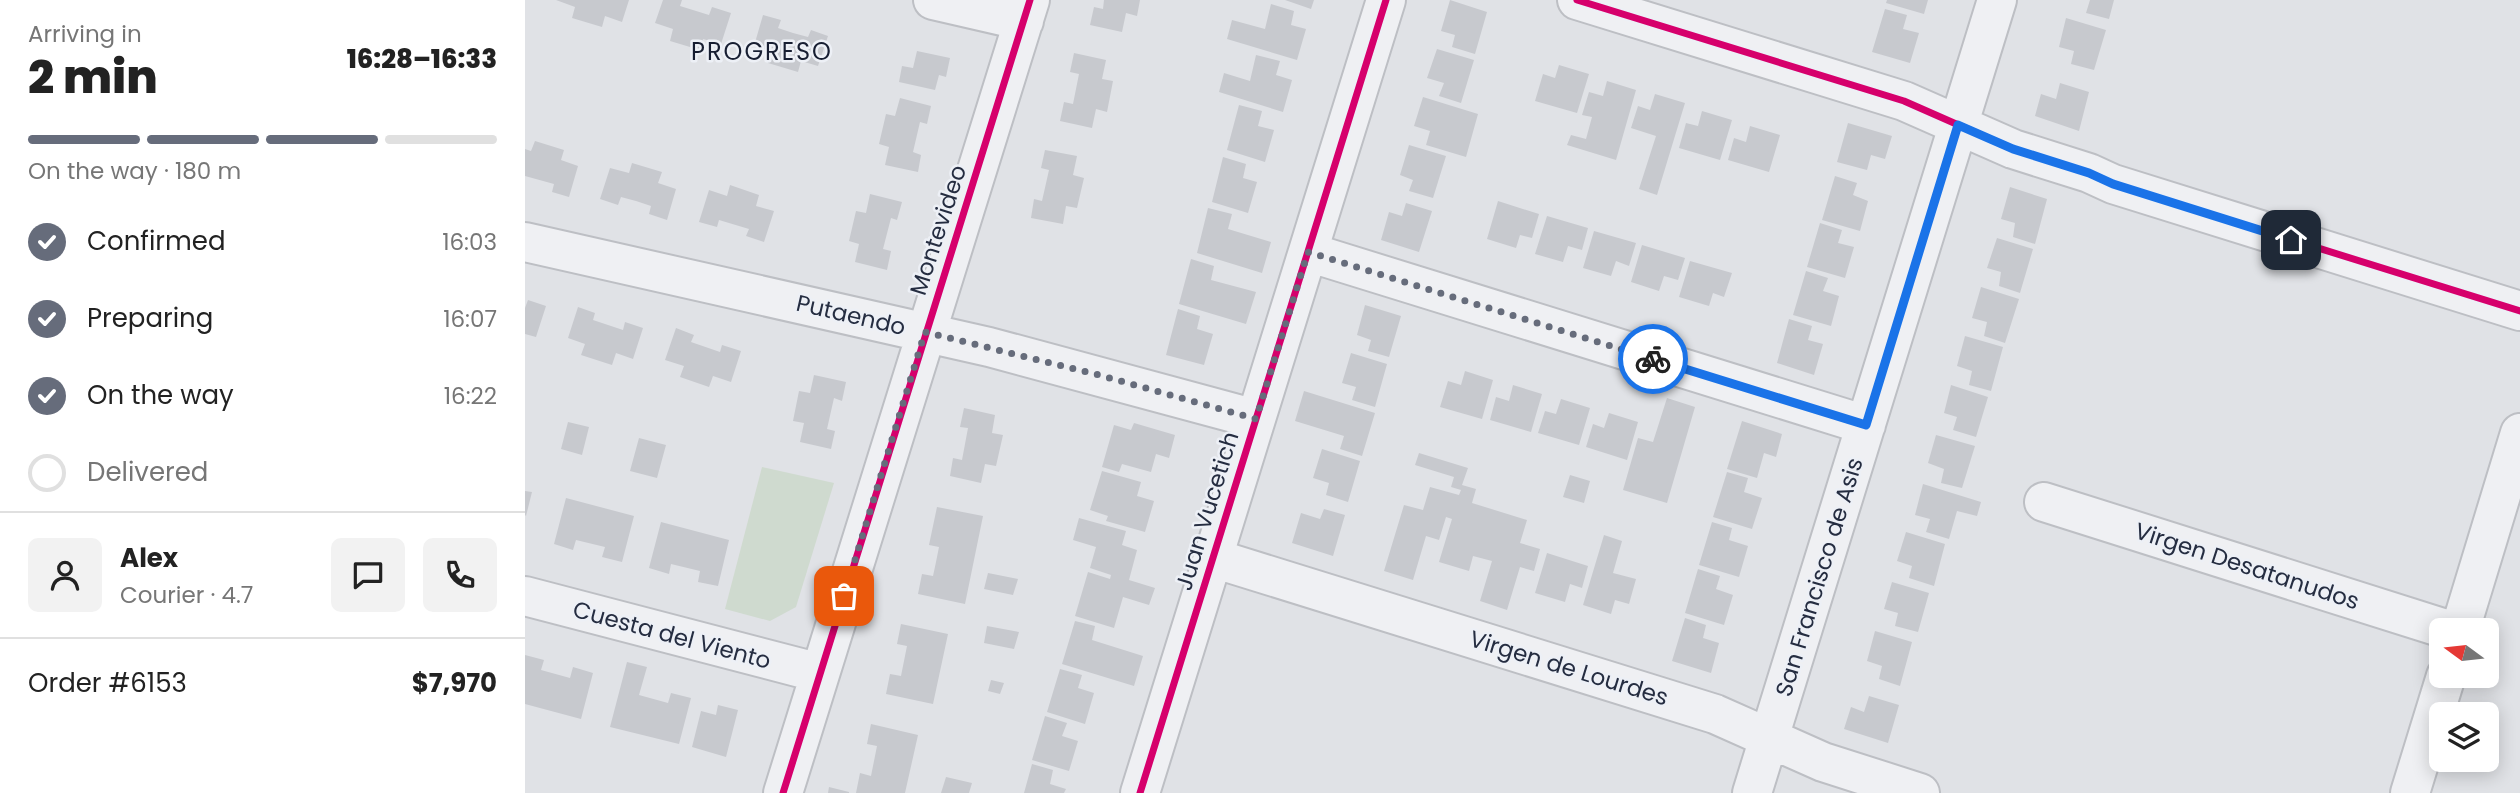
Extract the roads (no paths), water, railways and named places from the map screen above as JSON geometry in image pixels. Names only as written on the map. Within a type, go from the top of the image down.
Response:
[{"type":"street","points":[[933,0],[1027,10]]},
{"type":"street","name":"Juan Vucetich","points":[[1140,793],[1386,0]]},
{"type":"street","points":[[1577,0],[1904,101],[2013,149],[2089,173],[2113,184],[2520,311]]},
{"type":"street","name":"San Francisco de Asis","points":[[1752,793],[1997,0]]},
{"type":"street","name":"Montevideo","points":[[783,793],[1027,10]]},
{"type":"street","name":"Putaendo","points":[[525,242],[925,332],[1099,375],[1256,419]]},
{"type":"street","points":[[1308,252],[1866,425]]},
{"type":"street","points":[[2464,618],[2520,433]]},
{"type":"street","name":"Virgen Desatanudos","points":[[2044,502],[2429,624]]},
{"type":"street","name":"Virgen de Lourdes","points":[[1213,558],[1715,714],[1823,762],[1920,793]]},
{"type":"street","name":"Cuesta del Viento","points":[[525,596],[820,673]]},
{"type":"street","points":[[2410,793],[2442,688]]},
{"type":"district","name":"PROGRESO","points":[[762,51]]}]
